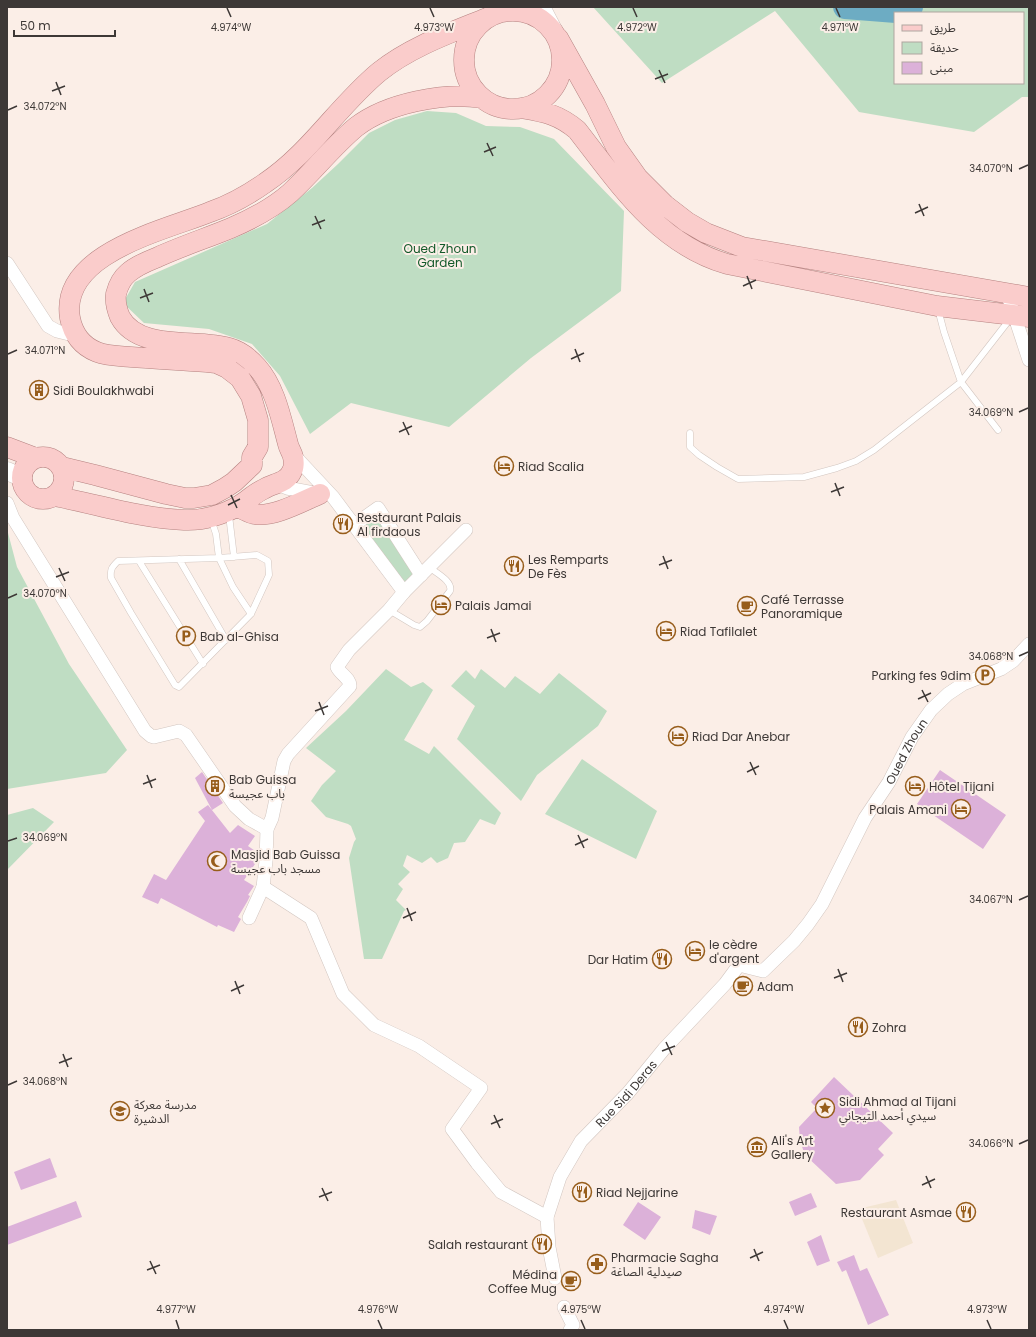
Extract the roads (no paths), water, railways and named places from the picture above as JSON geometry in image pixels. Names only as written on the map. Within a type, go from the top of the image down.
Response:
[{"type":"main road","points":[[62,468],[185,498],[212,495],[234,482],[255,456],[258,420],[251,396],[240,378],[227,368],[216,363],[107,354],[97,352],[89,348],[82,343],[77,336],[73,329],[70,315],[72,294],[80,279],[93,264],[118,248],[218,209],[242,198],[264,184],[293,161],[358,92],[384,68],[432,41],[490,14],[517,10],[527,12],[540,18],[556,34],[595,104],[616,147],[630,167],[645,186],[665,205],[700,230],[729,243],[749,248],[1029,297]]},
{"type":"main road","points":[[490,14],[470,36],[466,47],[464,60],[468,78],[473,88],[482,98],[500,107],[510,109],[521,108],[534,104],[542,100],[552,90],[557,83],[562,70],[563,60],[562,51],[556,34]]},
{"type":"main road","points":[[54,496],[128,513],[162,518],[195,520],[225,511],[260,491],[286,479],[293,470],[294,459],[290,451],[276,404],[260,370],[253,362],[231,348],[154,339],[141,336],[133,332],[121,319],[116,304],[116,296],[121,281],[127,274],[143,263],[234,227],[278,202],[300,183],[344,138],[371,117],[392,108],[431,99],[460,96],[482,98]]},
{"type":"main road","points":[[521,108],[559,117],[569,123],[621,187],[650,218],[672,237],[707,258],[727,264],[937,306],[1021,316]]},
{"type":"main road","points":[[7,447],[36,458]]},
{"type":"main road","points":[[48,457],[56,461],[62,468],[64,484],[60,491],[50,498],[38,499],[27,493],[14,479],[27,463],[36,458],[48,457]]},
{"type":"main road","points":[[225,511],[266,515],[326,496]]},
{"type":"street","points":[[541,7],[556,34]]},
{"type":"street","points":[[7,263],[48,326],[57,331],[77,336]]},
{"type":"street","points":[[1007,293],[1021,316],[1029,360]]},
{"type":"street","points":[[290,451],[326,496],[354,524],[404,592]]},
{"type":"street","points":[[274,484],[326,496]]},
{"type":"street","points":[[7,503],[13,518],[145,731],[154,737],[178,731],[183,732],[235,806],[249,819],[266,829]]},
{"type":"street","points":[[354,524],[378,508],[425,571]]},
{"type":"street","points":[[249,918],[263,887],[266,861],[266,829],[272,818],[284,761],[288,754],[350,686],[349,681],[337,667],[349,650],[466,530]]},
{"type":"street","name":"Oued Zhoun","points":[[763,971],[794,940],[808,924],[822,904],[862,824],[889,782],[912,737],[930,710],[948,694],[963,684],[1001,669],[1013,661],[1029,644]]},
{"type":"street","points":[[263,887],[311,918],[343,994],[374,1025],[419,1046],[481,1088],[452,1129],[501,1192],[547,1217],[549,1247],[555,1278]]},
{"type":"street","name":"Rue Sidi Deras","points":[[547,1217],[560,1177],[581,1141],[628,1094],[664,1049],[725,984],[739,965],[763,971]]},
{"type":"street","points":[[564,1307],[573,1325],[570,1330]]},
{"type":"lane","points":[[937,306],[961,382],[998,430]]},
{"type":"lane","points":[[690,433],[690,447],[717,467],[738,479],[804,477],[837,468],[856,461],[874,450],[961,382],[1021,316]]},
{"type":"lane","points":[[225,511],[234,557]]},
{"type":"lane","points":[[225,511],[216,534],[219,558],[233,587],[251,614]]},
{"type":"lane","points":[[257,555],[268,561],[269,575],[251,614],[179,687],[173,683],[111,578],[110,571],[118,561],[219,558],[257,555]]},
{"type":"lane","points":[[179,559],[226,640]]},
{"type":"lane","points":[[139,560],[202,664]]},
{"type":"lane","points":[[389,610],[420,627],[428,621],[451,588],[449,583],[425,571]]},
{"type":"waterway","points":[[845,7],[909,12],[911,7]]},
{"type":"place","name":"Sidi Boulakhwabi","points":[[39,390]]},
{"type":"place","name":"Riad Scalia","points":[[504,466]]},
{"type":"place","name":"Restaurant Palais Al firdaous","points":[[343,524]]},
{"type":"place","name":"Les Remparts De Fès","points":[[514,566]]},
{"type":"place","name":"Palais Jamai","points":[[441,605]]},
{"type":"place","name":"Café Terrasse Panoramique","points":[[747,606]]},
{"type":"place","name":"Riad Tafilalet","points":[[666,631]]},
{"type":"place","name":"Bab al-Ghisa","points":[[186,636]]},
{"type":"place","name":"Parking fes 9dim","points":[[985,675]]},
{"type":"place","name":"Riad Dar Anebar","points":[[678,736]]},
{"type":"place","name":"Bab Guissa باب عجيسة","points":[[215,786]]},
{"type":"place","name":"Hôtel Tijani","points":[[915,786]]},
{"type":"place","name":"Palais Amani","points":[[961,809]]},
{"type":"place","name":"Masjid Bab Guissa مسجد باب عجيسة","points":[[217,861]]},
{"type":"place","name":"le cèdre d'argent","points":[[695,951]]},
{"type":"place","name":"Dar Hatim","points":[[662,959]]},
{"type":"place","name":"Adam","points":[[743,986]]},
{"type":"place","name":"Zohra","points":[[858,1027]]},
{"type":"place","name":"Sidi Ahmad al Tijani سيدي أحمد التيجاني","points":[[825,1108]]},
{"type":"place","name":"مدرسة معركة الدشيرة","points":[[120,1111]]},
{"type":"place","name":"Ali's Art Gallery","points":[[757,1147]]},
{"type":"place","name":"Riad Nejjarine","points":[[582,1192]]},
{"type":"place","name":"Restaurant Asmae","points":[[966,1212]]},
{"type":"place","name":"Salah restaurant","points":[[542,1244]]},
{"type":"place","name":"Pharmacie Sagha صيدلية الصاغة","points":[[597,1264]]},
{"type":"place","name":"Médina Coffee Mug","points":[[571,1281]]},
{"type":"park label","name":"Oued Zhoun Garden","points":[[440,255]]}]
